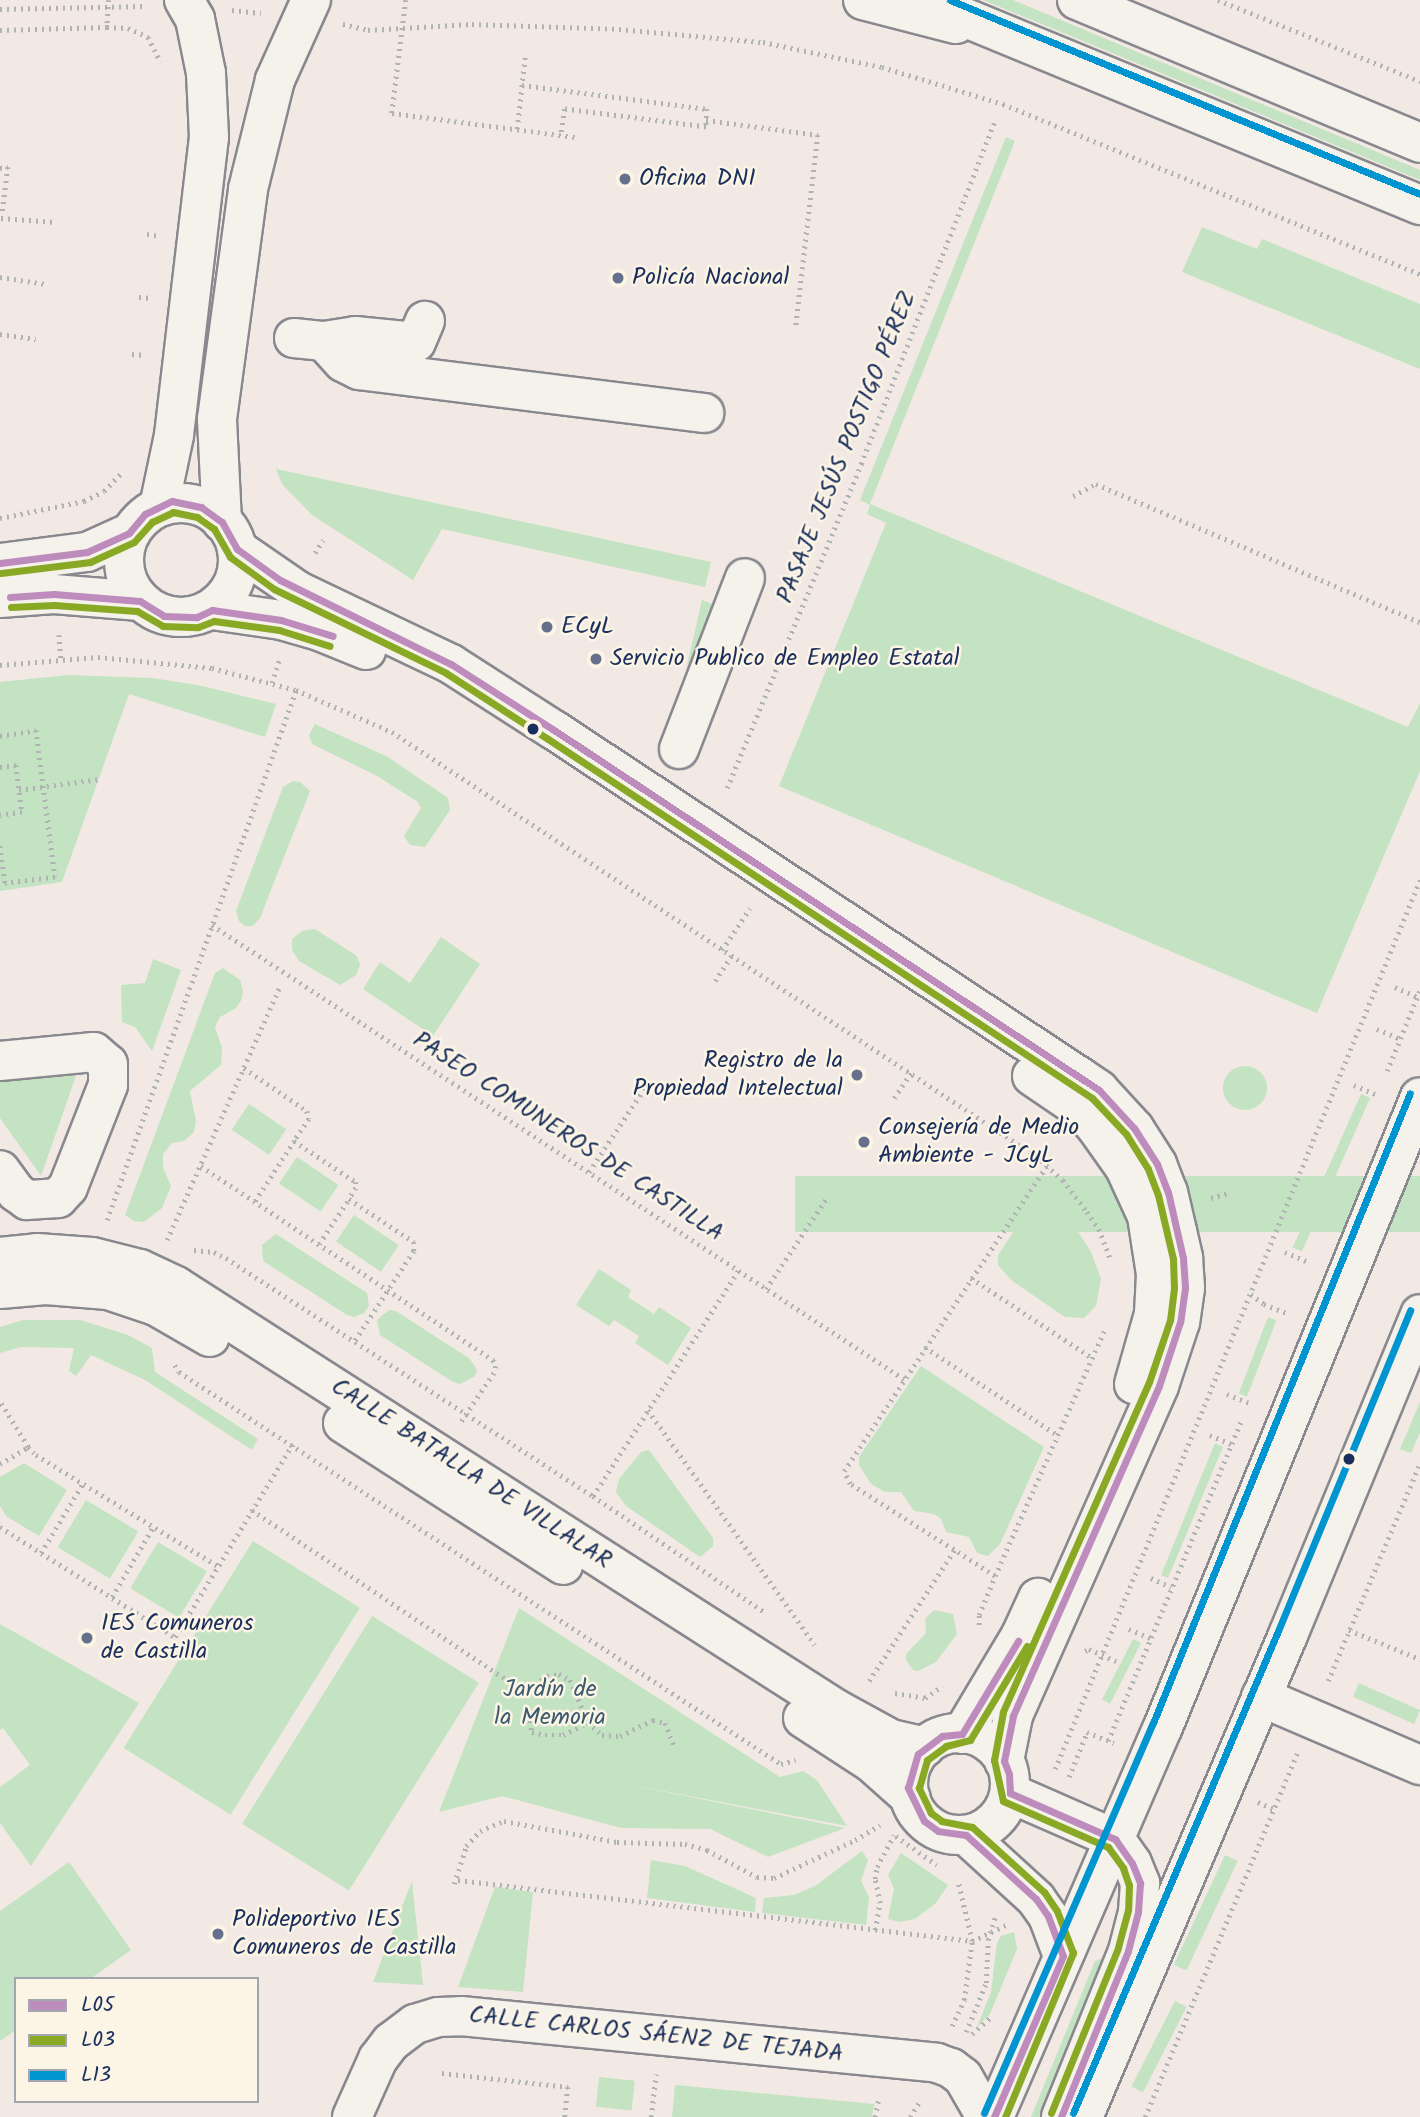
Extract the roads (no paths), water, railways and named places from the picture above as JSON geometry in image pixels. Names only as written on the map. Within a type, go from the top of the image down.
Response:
[{"type":"street","points":[[863,0],[1033,46]]},
{"type":"street","points":[[922,0],[1420,205]]},
{"type":"street","points":[[1077,0],[1420,143]]},
{"type":"street","points":[[159,507],[174,435],[209,137],[206,73],[195,19],[186,3]]},
{"type":"street","points":[[129,533],[125,568],[129,585],[140,601],[164,616],[197,617],[212,610],[225,598],[234,584],[239,561],[230,535],[217,419],[246,201],[275,80],[307,8]]},
{"type":"street","points":[[425,321],[416,342],[355,336],[309,340],[359,370],[704,413]]},
{"type":"street","points":[[0,563],[87,552],[129,533],[145,514],[172,501],[201,507],[230,535],[298,591],[451,664],[542,722],[1099,1090],[1134,1128],[1157,1164],[1168,1192],[1184,1258],[1185,1288],[1180,1322],[1159,1386],[1013,1716],[1018,1787],[995,1820],[981,1830],[966,1835],[949,1834],[931,1826],[918,1814],[891,1811],[909,1777],[913,1763],[925,1747],[942,1736],[962,1734],[986,1742],[1018,1787],[1115,1839],[1132,1863],[1139,1883],[1138,1912],[1128,1951],[1061,2117]]},
{"type":"street","points":[[679,749],[745,578]]},
{"type":"street","points":[[0,598],[54,594],[140,601]]},
{"type":"street","points":[[212,610],[261,616],[319,631],[398,665],[458,698],[1057,1092],[1079,1108],[1113,1149],[1138,1193],[1152,1238],[1156,1274],[1154,1314],[1147,1345],[1126,1403],[1021,1635],[962,1734]]},
{"type":"street","points":[[0,1061],[81,1051],[94,1052],[108,1064],[108,1085],[68,1187],[58,1198],[27,1200],[16,1192],[0,1170]]},
{"type":"street","points":[[994,2117],[1115,1839],[1420,1097]]},
{"type":"street","points":[[43,1200],[44,1254]]},
{"type":"street","name":"CALLE BATALLA DE VILLALAR","points":[[0,1257],[44,1254],[92,1257],[128,1266],[176,1286],[836,1709],[891,1739],[925,1747]]},
{"type":"street","name":"CALLE BATALLA DE VILLALAR","points":[[0,1289],[46,1285],[108,1290],[156,1306],[189,1324],[873,1763],[891,1811]]},
{"type":"street","points":[[1083,2117],[1420,1314]]},
{"type":"street","points":[[1261,1697],[1420,1765]]},
{"type":"street","points":[[966,1835],[1006,1890],[1036,1899],[1048,1916],[1063,1956]]},
{"type":"street","name":"CALLE CARLOS SÁENZ DE TEJADA","points":[[352,2117],[373,2067],[391,2042],[415,2024],[438,2017],[509,2018],[950,2052],[951,2068],[963,2077],[986,2117]]},
{"type":"place","name":"Oficina DNI","points":[[625,179]]},
{"type":"place","name":"Policía Nacional","points":[[618,278]]},
{"type":"place","name":"ECyL","points":[[547,627]]},
{"type":"place","name":"Servicio Publico de Empleo Estatal","points":[[596,659]]},
{"type":"place","name":"Registro de la Propiedad Intelectual","points":[[857,1075]]},
{"type":"place","name":"Consejería de Medio Ambiente - JCyL","points":[[864,1142]]},
{"type":"place","name":"IES Comuneros de Castilla","points":[[87,1638]]},
{"type":"place","name":"Polideportivo IES Comuneros de Castilla","points":[[218,1934]]},
{"type":"park label","name":"Jardín de la Memoria","points":[[550,1704]]}]
